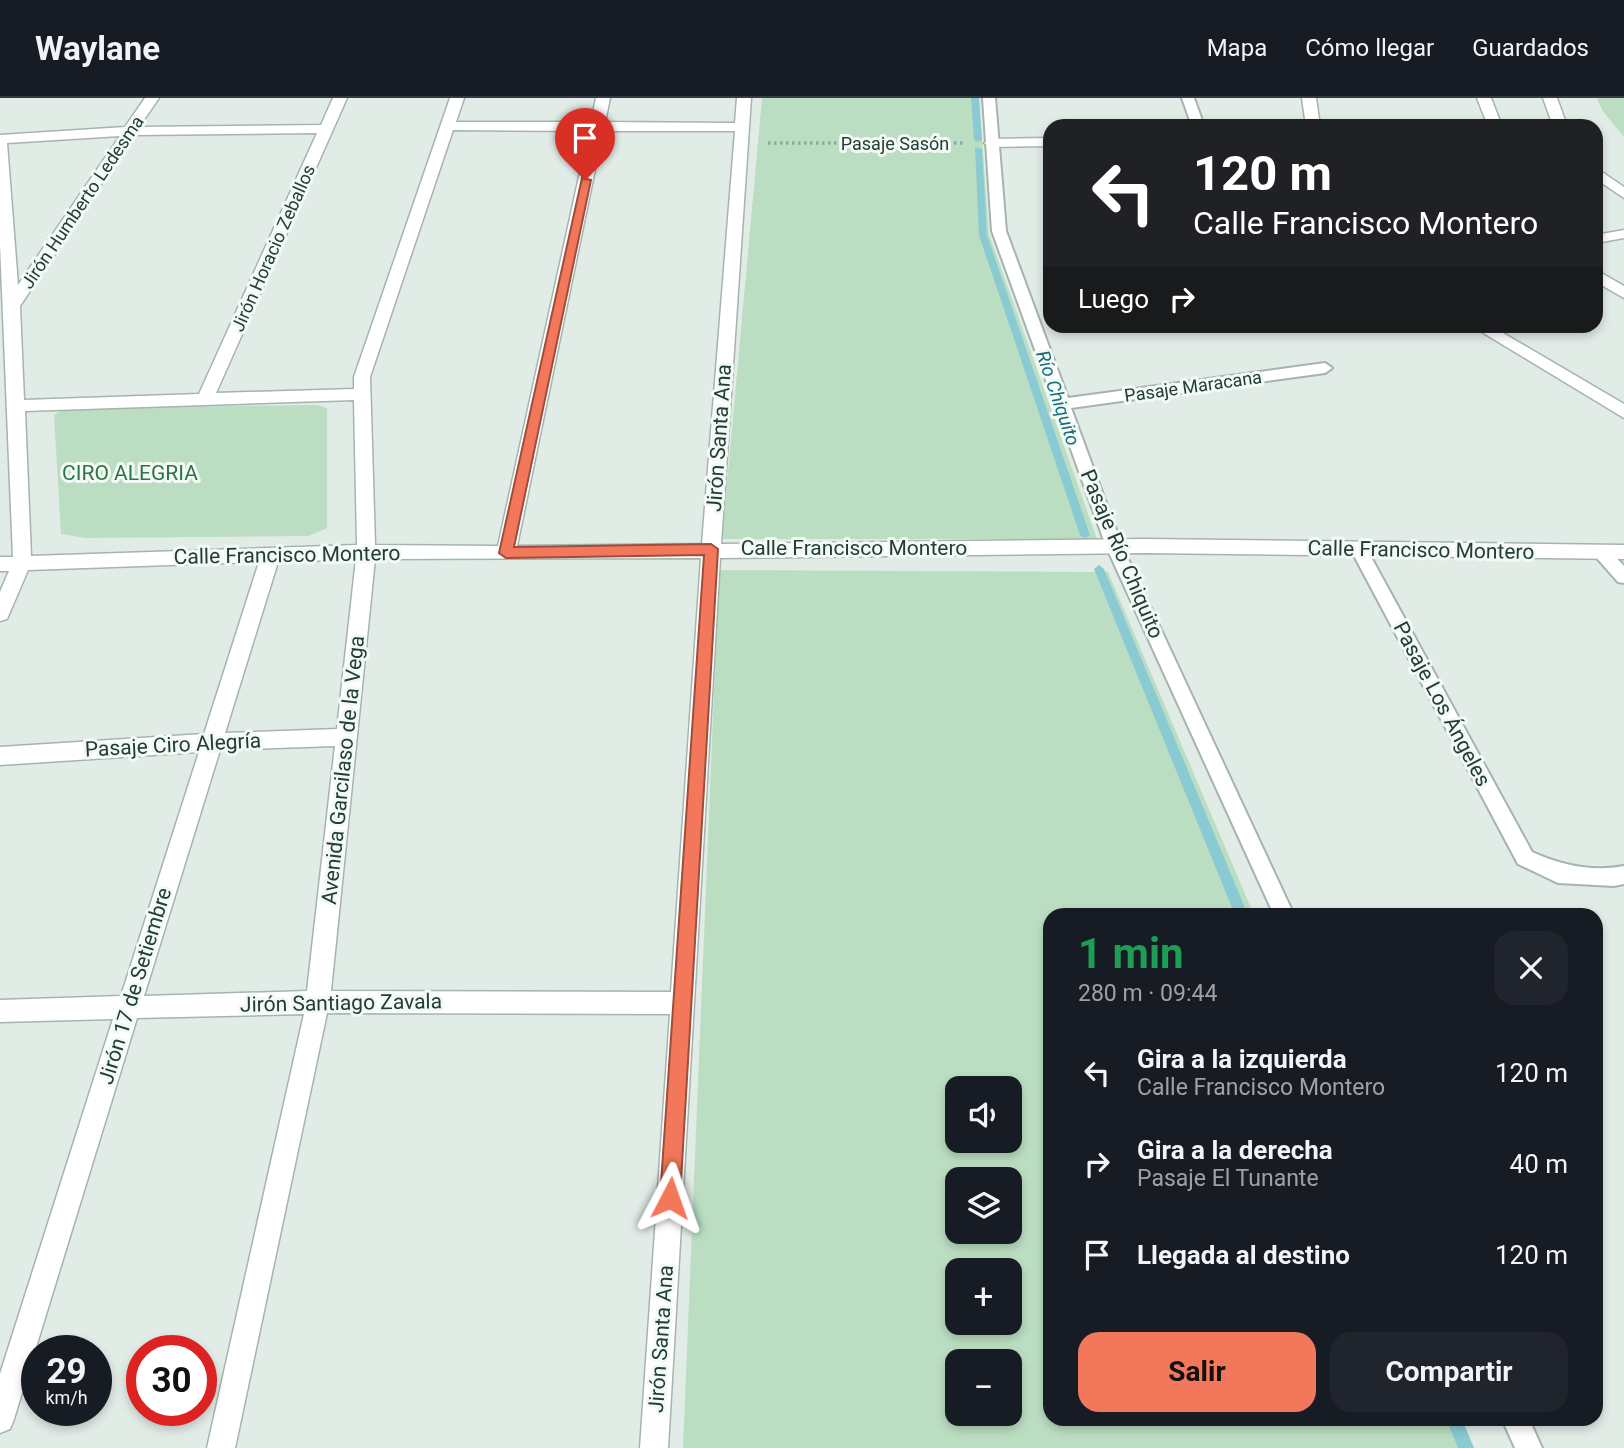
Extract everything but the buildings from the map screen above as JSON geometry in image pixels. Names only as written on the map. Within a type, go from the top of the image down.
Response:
[{"type":"street","name":"Jirón Humberto Ledesma","points":[[12,306],[152,98]]},
{"type":"street","name":"Jirón Horacio Zeballos","points":[[206,398],[340,98]]},
{"type":"street","name":"Avenida Garcilaso de la Vega","points":[[221,1448],[318,1002],[366,552],[362,377],[457,98]]},
{"type":"street","points":[[506,553],[603,98]]},
{"type":"street","name":"Jirón Santa Ana","points":[[654,1448],[711,549],[744,98]]},
{"type":"street","points":[[1308,98],[1312,119]]},
{"type":"street","points":[[1483,98],[1492,119]]},
{"type":"street","points":[[1550,98],[1558,119]]},
{"type":"street","points":[[447,126],[597,127],[741,135]]},
{"type":"street","points":[[0,614],[22,564],[8,453],[15,406],[12,306],[2,218],[0,141],[132,131],[326,129]]},
{"type":"street","points":[[991,143],[1043,142]]},
{"type":"street","points":[[1603,178],[1624,194]]},
{"type":"street","points":[[1603,238],[1624,234]]},
{"type":"street","points":[[1603,280],[1624,293]]},
{"type":"street","points":[[1492,333],[1624,412]]},
{"type":"street","points":[[15,406],[362,394]]},
{"type":"street","name":"Calle Francisco Montero","points":[[0,564],[366,552],[506,553],[1114,546],[1624,552]]},
{"type":"street","name":"Jirón 17 de Setiembre","points":[[0,1419],[271,554]]},
{"type":"street","name":"Pasaje Ciro Alegría","points":[[0,756],[213,742],[346,737]]},
{"type":"street","name":"Jirón Santiago Zavala","points":[[0,1011],[318,1002],[682,1003]]},
{"type":"lane","name":"Pasaje Río Chiquito","points":[[989,98],[999,231],[1114,546],[1281,908]]},
{"type":"lane","points":[[1188,98],[1196,119]]},
{"type":"lane","name":"Pasaje Maracana","points":[[1062,404],[1325,369]]},
{"type":"lane","name":"Pasaje Los Ángeles","points":[[1359,550],[1525,858],[1558,874],[1615,877],[1624,875]]},
{"type":"lane","points":[[1601,552],[1624,577]]},
{"type":"lane","points":[[1518,1426],[1528,1448]]},
{"type":"path","name":"Pasaje Sasón","points":[[741,135],[991,143]]},
{"type":"green space","points":[[762,98],[979,98],[989,234],[1097,539],[722,539]]},
{"type":"green space","points":[[1597,98],[1624,98],[1624,137],[1602,110]]},
{"type":"green space","name":"CIRO ALEGRIA","points":[[318,405],[327,408],[327,528],[309,536],[85,538],[61,534],[54,415],[66,408]]},
{"type":"green space","points":[[719,570],[1108,572],[1251,908],[1043,908],[1043,1426],[1463,1426],[1472,1448],[683,1448]]},
{"type":"waterway","name":"Río Chiquito","points":[[975,98],[978,140]]},
{"type":"waterway","name":"Río Chiquito","points":[[978,149],[983,235],[1085,535]]},
{"type":"waterway","name":"Río Chiquito","points":[[1099,569],[1239,908]]},
{"type":"waterway","name":"Río Chiquito","points":[[1457,1426],[1466,1448]]},
{"type":"route","points":[[585,180],[506,553],[711,549],[670,1198]]}]
